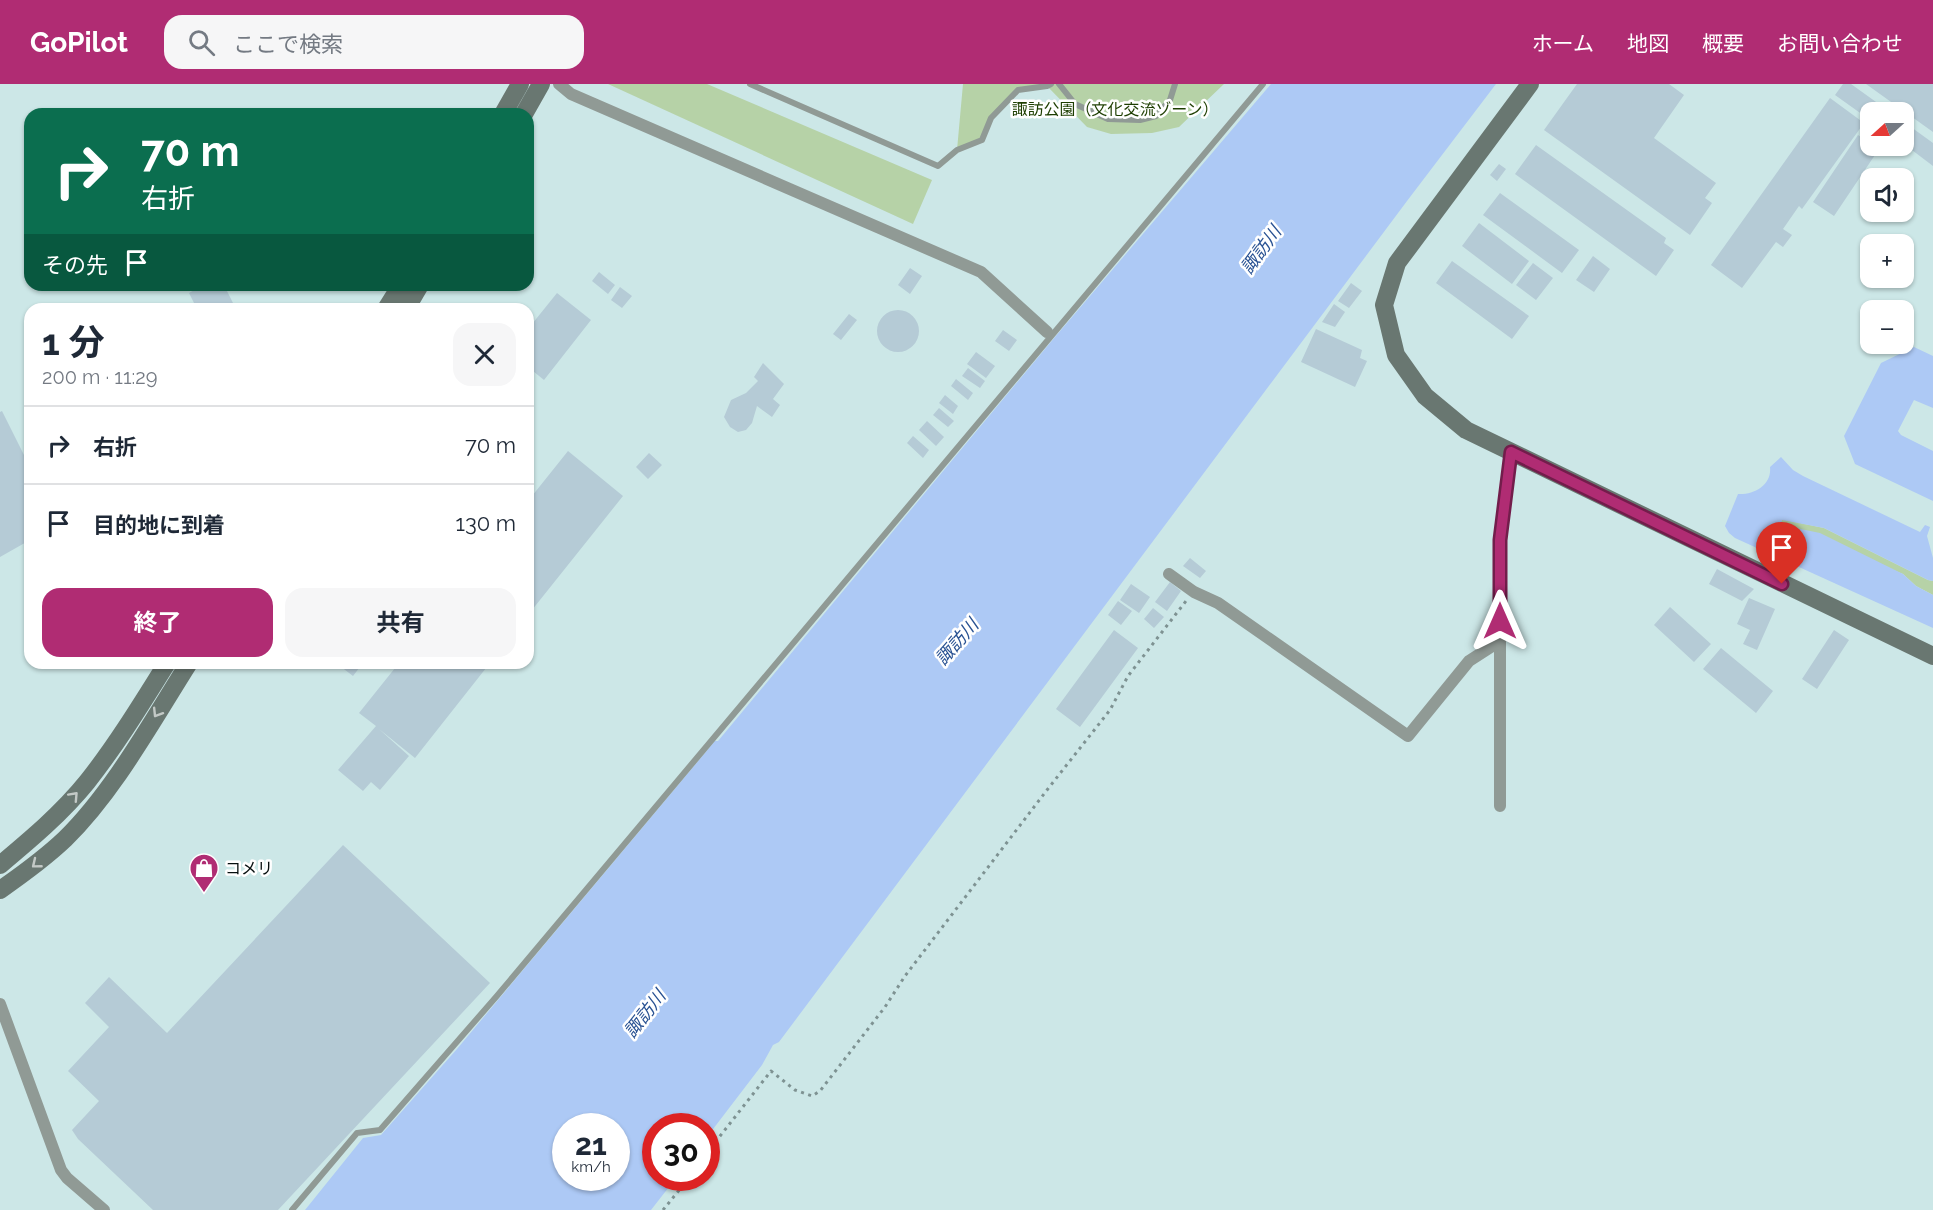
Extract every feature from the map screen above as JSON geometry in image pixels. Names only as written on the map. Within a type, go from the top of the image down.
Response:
[{"type":"street","points":[[506,108],[520,84]]},
{"type":"street","points":[[527,108],[541,84]]},
{"type":"street","points":[[559,84],[571,94],[981,272],[1047,332]]},
{"type":"street","points":[[1530,84],[1397,263],[1384,304],[1396,355],[1425,396],[1466,430],[1933,656]]},
{"type":"street","points":[[1500,806],[1500,540],[1511,452]]},
{"type":"street","points":[[1169,574],[1194,592],[1218,603],[1408,736],[1469,661],[1500,641]]},
{"type":"street","points":[[0,864],[39,833],[86,783],[163,669]]},
{"type":"street","points":[[0,890],[35,865],[66,837],[99,798],[185,669]]},
{"type":"street","points":[[0,1004],[61,1170],[66,1178],[104,1210]]},
{"type":"lane","points":[[750,84],[938,166],[957,150],[982,140],[991,118],[1018,87],[1051,84]]},
{"type":"lane","points":[[1059,84],[1075,104],[1092,112],[1108,119],[1140,120],[1156,116],[1170,100],[1175,84]]},
{"type":"lane","points":[[292,1210],[357,1133],[380,1130],[496,997],[1263,84]]},
{"type":"path","points":[[720,1137],[771,1071],[795,1090],[812,1096],[820,1091],[885,1007],[905,976],[1110,710],[1128,676],[1194,592]]},
{"type":"path","points":[[663,1210],[678,1191]]},
{"type":"green space","points":[[608,84],[707,84],[932,180],[913,224]]},
{"type":"green space","name":"諏訪公園（文化交流ゾーン）","points":[[963,84],[1224,84],[1179,127],[1152,133],[1111,134],[1087,127],[1047,86],[1018,90],[991,118],[982,140],[957,150]]},
{"type":"green space","points":[[1781,519],[1824,528],[1933,581],[1933,595],[1916,586],[1903,574],[1781,526]]},
{"type":"water","name":"諏訪川","points":[[1271,84],[1496,84],[779,1042],[773,1045],[762,1065],[720,1120],[720,1113],[642,1113],[642,1191],[666,1191],[651,1210],[305,1210],[363,1138],[381,1135],[457,1049],[715,741],[718,741],[1055,337]]},
{"type":"water","points":[[1914,347],[1933,356],[1933,408],[1914,400],[1898,431],[1901,435],[1933,451],[1933,501],[1855,464],[1844,436],[1881,363],[1900,354],[1914,354]]},
{"type":"water","points":[[1781,457],[1793,470],[1803,476],[1920,532],[1925,525],[1930,527],[1927,536],[1933,558],[1933,581],[1824,528],[1782,520],[1781,525],[1820,533],[1903,574],[1916,586],[1933,595],[1933,628],[1735,538],[1729,533],[1725,526],[1738,494],[1750,493],[1761,488],[1768,479],[1770,467]]},
{"type":"building","points":[[1577,84],[1669,84],[1684,95],[1654,138],[1716,183],[1705,198],[1712,203],[1690,235],[1544,130]]},
{"type":"building","points":[[1843,84],[1851,84],[1876,102],[1860,102],[1860,113],[1835,95]]},
{"type":"building","points":[[1866,84],[1933,84],[1933,132],[1914,118],[1914,102],[1891,102]]},
{"type":"building","points":[[1830,98],[1860,120],[1860,129],[1802,209],[1799,206],[1783,229],[1792,235],[1783,247],[1776,242],[1742,288],[1711,265]]},
{"type":"building","points":[[1914,129],[1933,143],[1933,166],[1914,152]]},
{"type":"building","points":[[1858,135],[1860,136],[1860,156],[1874,156],[1866,168],[1860,168],[1860,177],[1834,216],[1813,202]]},
{"type":"building","points":[[1536,145],[1666,238],[1664,243],[1674,250],[1656,276],[1515,174]]},
{"type":"building","points":[[1499,164],[1506,169],[1497,181],[1490,175]]},
{"type":"building","points":[[1500,193],[1579,250],[1562,273],[1483,215]]},
{"type":"building","points":[[1479,223],[1529,261],[1512,284],[1462,246]]},
{"type":"building","points":[[1593,256],[1610,269],[1594,292],[1576,280]]},
{"type":"building","points":[[1452,261],[1529,316],[1512,339],[1436,283]]},
{"type":"building","points":[[1533,263],[1553,278],[1536,300],[1516,285]]},
{"type":"building","points":[[910,268],[922,276],[910,294],[898,285]]},
{"type":"building","points":[[599,272],[615,285],[608,294],[592,281]]},
{"type":"building","points":[[1351,283],[1362,291],[1349,308],[1338,301]]},
{"type":"building","points":[[620,287],[632,296],[622,308],[611,300]]},
{"type":"building","points":[[192,291],[227,291],[233,303],[194,303],[189,293]]},
{"type":"building","points":[[557,293],[591,320],[544,380],[534,372],[534,322]]},
{"type":"building","points":[[1334,304],[1345,312],[1335,327],[1322,322]]},
{"type":"building","points":[[898,310],[913,316],[919,331],[913,346],[898,352],[883,346],[877,331],[883,316]]},
{"type":"building","points":[[849,314],[857,320],[841,340],[833,334]]},
{"type":"building","points":[[1316,329],[1362,350],[1360,358],[1367,361],[1355,387],[1301,362]]},
{"type":"building","points":[[1003,330],[1017,340],[1009,351],[995,341]]},
{"type":"building","points":[[976,352],[995,366],[986,378],[967,364]]},
{"type":"building","points":[[763,363],[784,384],[773,399],[780,405],[772,417],[757,406],[752,423],[746,430],[738,432],[730,427],[724,417],[731,400],[746,393],[758,381],[754,377]]},
{"type":"building","points":[[968,368],[985,381],[980,388],[962,376]]},
{"type":"building","points":[[956,379],[973,393],[968,400],[951,386]]},
{"type":"building","points":[[945,395],[958,406],[953,414],[939,403]]},
{"type":"building","points":[[939,408],[954,421],[948,427],[933,415]]},
{"type":"building","points":[[2,411],[24,455],[24,543],[0,557],[0,412]]},
{"type":"building","points":[[927,421],[944,437],[936,446],[919,430]]},
{"type":"building","points":[[913,436],[929,450],[923,458],[907,443]]},
{"type":"building","points":[[568,451],[623,496],[534,607],[534,494]]},
{"type":"building","points":[[649,453],[662,465],[648,479],[636,467]]},
{"type":"building","points":[[1190,558],[1206,571],[1200,578],[1183,566]]},
{"type":"building","points":[[1717,569],[1754,589],[1742,601],[1709,584]]},
{"type":"building","points":[[1170,582],[1181,591],[1167,611],[1155,602]]},
{"type":"building","points":[[1131,584],[1150,597],[1139,613],[1120,600]]},
{"type":"building","points":[[1749,598],[1775,609],[1757,650],[1743,644],[1750,630],[1737,624]]},
{"type":"building","points":[[1118,601],[1132,611],[1121,625],[1108,615]]},
{"type":"building","points":[[1670,607],[1711,644],[1694,662],[1654,625]]},
{"type":"building","points":[[1153,608],[1164,617],[1154,628],[1144,619]]},
{"type":"building","points":[[1114,630],[1138,648],[1080,727],[1056,709]]},
{"type":"building","points":[[1834,630],[1849,640],[1817,689],[1802,679]]},
{"type":"building","points":[[1721,648],[1773,691],[1756,713],[1703,669]]},
{"type":"building","points":[[344,669],[358,669],[353,676]]},
{"type":"building","points":[[394,669],[485,669],[415,758],[379,729],[409,756],[380,790],[371,782],[363,791],[338,770],[376,726],[359,713]]},
{"type":"building","points":[[343,845],[490,983],[278,1210],[153,1210],[78,1139],[72,1130],[99,1101],[68,1071],[109,1027],[85,1003],[109,977],[167,1033]]},
{"type":"place","name":"コメリ","points":[[204,894]]},
{"type":"route","points":[[1500,621],[1500,540],[1511,452],[1782,584]]}]
